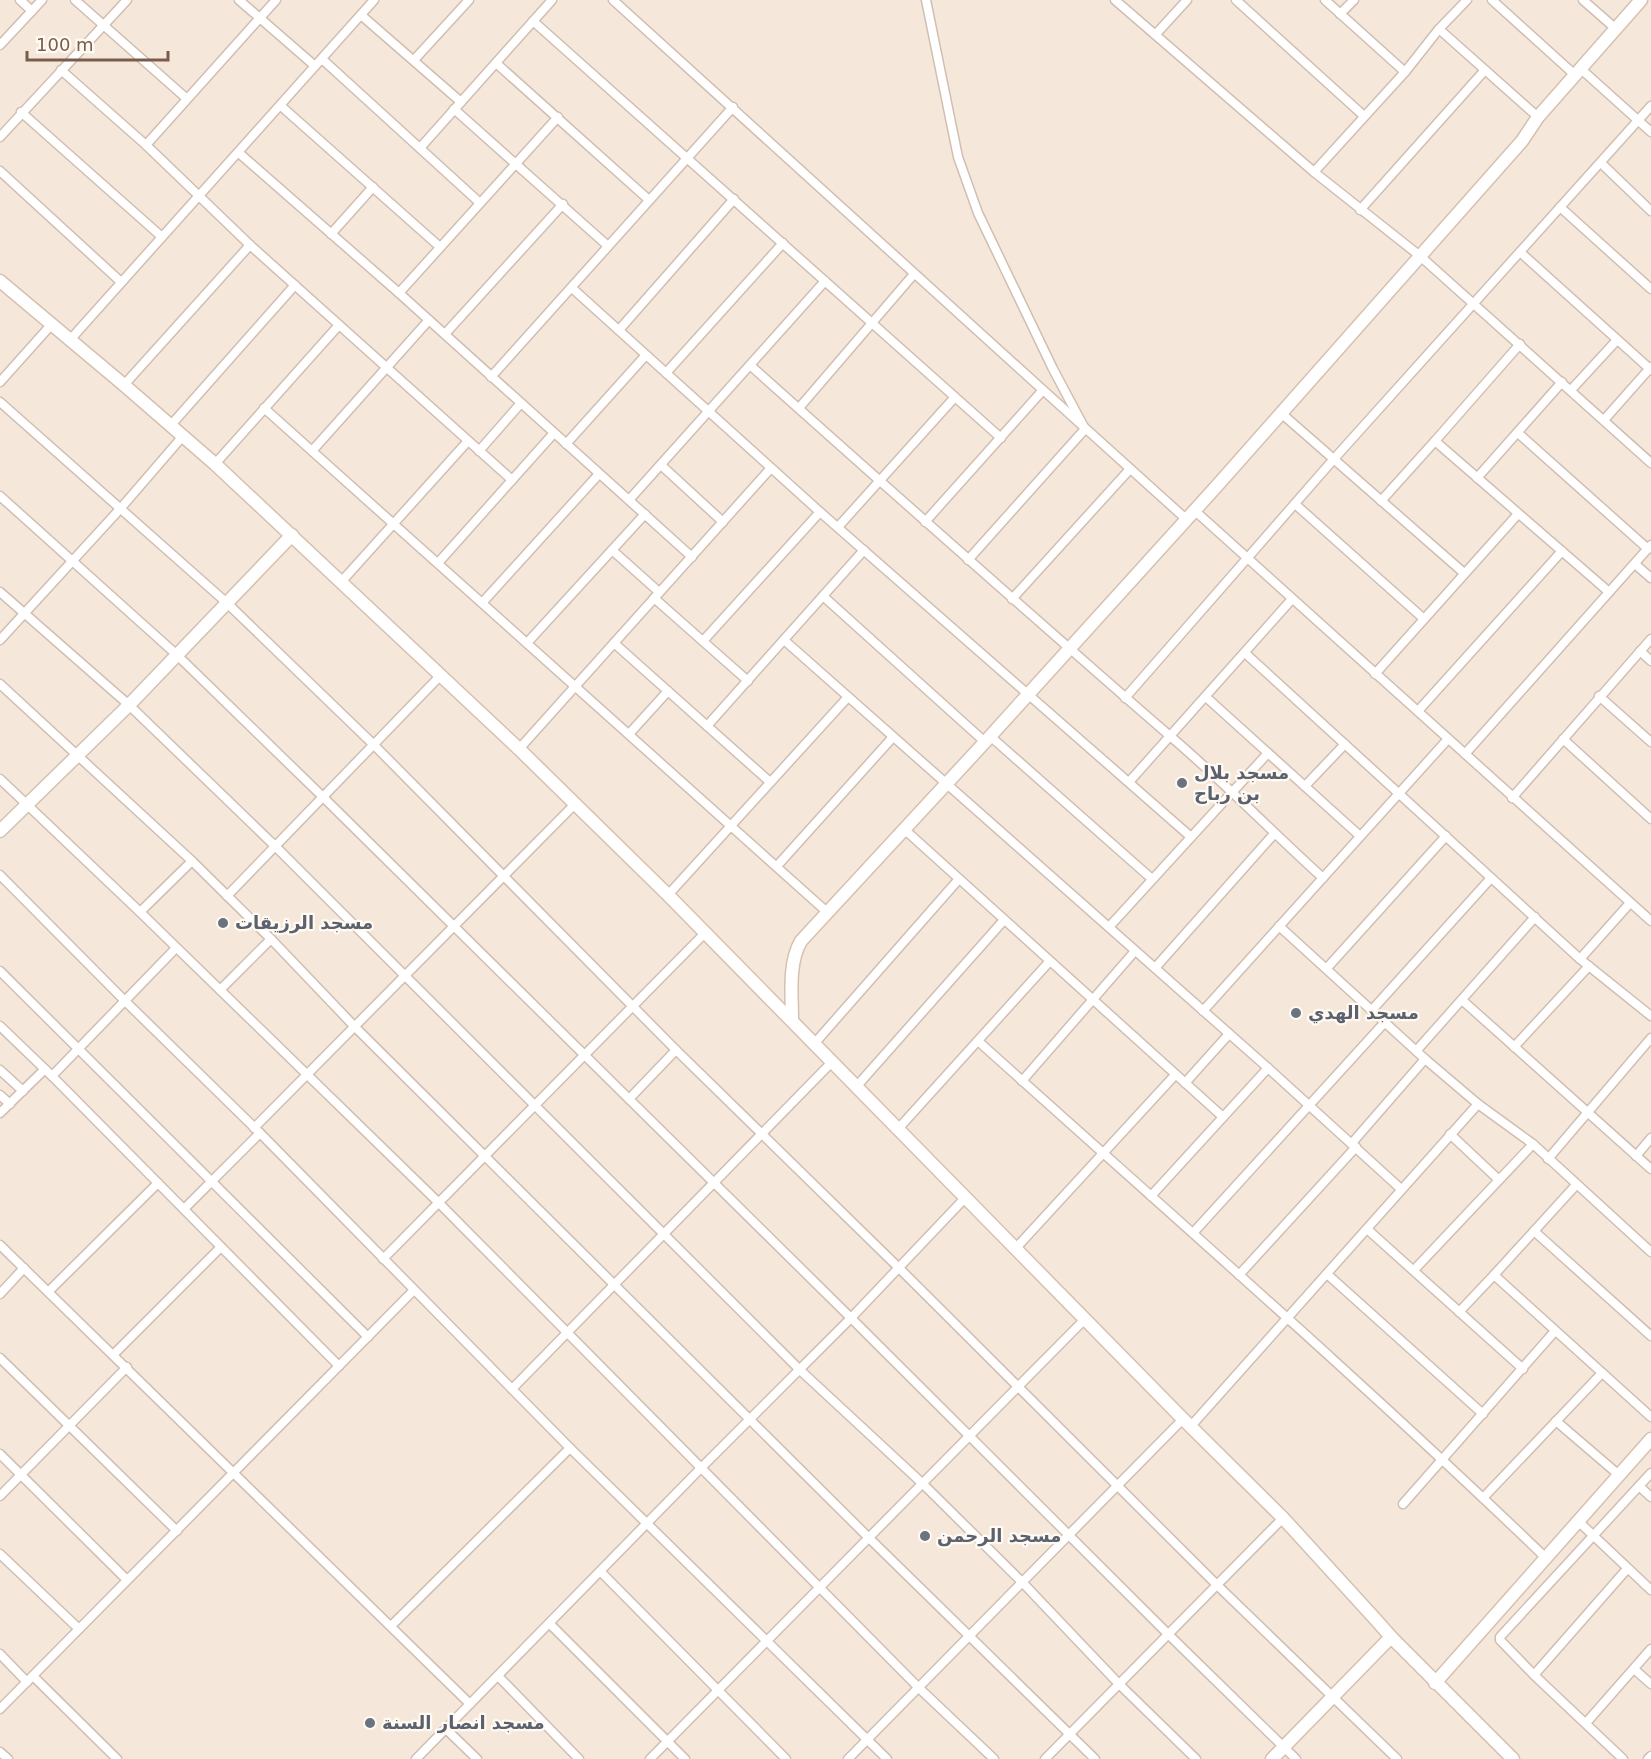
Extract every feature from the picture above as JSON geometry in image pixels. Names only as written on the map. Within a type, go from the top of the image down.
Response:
[{"type":"street","points":[[20,0],[32,11]]},
{"type":"street","points":[[0,45],[42,0]]},
{"type":"street","points":[[75,0],[186,98]]},
{"type":"street","points":[[0,137],[127,0]]},
{"type":"street","points":[[239,0],[315,66]]},
{"type":"street","points":[[146,145],[276,0]]},
{"type":"street","points":[[69,340],[374,0]]},
{"type":"street","points":[[414,60],[469,0]]},
{"type":"street","points":[[420,148],[552,0]]},
{"type":"street","points":[[614,0],[1130,469],[1247,558],[1651,921]]},
{"type":"street","points":[[926,0],[958,157],[978,213],[1053,369],[1085,429]]},
{"type":"street","points":[[1115,0],[1314,172],[1420,256],[1651,463]]},
{"type":"street","points":[[1156,34],[1187,0]]},
{"type":"street","points":[[1236,0],[1364,116]]},
{"type":"street","points":[[1325,0],[1405,72]]},
{"type":"street","points":[[1340,14],[1354,0]]},
{"type":"street","points":[[1314,172],[1467,0]]},
{"type":"street","points":[[1492,0],[1651,132]]},
{"type":"street","points":[[1583,0],[1616,29]]},
{"type":"street","points":[[792,1020],[793,961],[801,941],[988,739],[1190,515],[1522,141],[1538,117],[1641,0]]},
{"type":"street","points":[[361,15],[461,102]]},
{"type":"street","points":[[533,21],[1001,438]]},
{"type":"street","points":[[1439,29],[1538,117]]},
{"type":"street","points":[[322,58],[480,203]]},
{"type":"street","points":[[496,63],[649,200]]},
{"type":"street","points":[[61,70],[146,145],[250,245],[512,480]]},
{"type":"street","points":[[1360,210],[1485,70]]},
{"type":"street","points":[[281,106],[440,247]]},
{"type":"street","points":[[1125,698],[1473,303],[1651,106]]},
{"type":"street","points":[[491,376],[733,107]]},
{"type":"street","points":[[454,110],[517,163],[608,246]]},
{"type":"street","points":[[21,112],[162,237]]},
{"type":"street","points":[[399,293],[558,117]]},
{"type":"street","points":[[239,153],[445,334],[692,557]]},
{"type":"street","points":[[1601,163],[1651,211]]},
{"type":"street","points":[[0,171],[122,282]]},
{"type":"street","points":[[331,234],[373,187]]},
{"type":"street","points":[[619,330],[734,199]]},
{"type":"street","points":[[445,334],[562,204]]},
{"type":"street","points":[[1560,207],[1651,289]]},
{"type":"street","points":[[666,373],[783,243]]},
{"type":"street","points":[[124,385],[250,245]]},
{"type":"street","points":[[1520,252],[1651,369],[1604,420]]},
{"type":"street","points":[[799,408],[914,274]]},
{"type":"street","points":[[0,281],[215,464],[519,749],[668,895],[1084,1319],[1284,1518],[1391,1637],[1507,1757]]},
{"type":"street","points":[[629,500],[825,282]]},
{"type":"street","points":[[171,425],[295,285]]},
{"type":"street","points":[[572,288],[820,512],[1191,837]]},
{"type":"street","points":[[312,451],[429,320]]},
{"type":"street","points":[[0,382],[51,325]]},
{"type":"street","points":[[215,464],[339,325]]},
{"type":"street","points":[[1571,390],[1617,340]]},
{"type":"street","points":[[1381,501],[1520,344]]},
{"type":"street","points":[[566,444],[646,355]]},
{"type":"street","points":[[751,366],[1233,792],[1274,834],[1323,878]]},
{"type":"street","points":[[1477,478],[1562,382]]},
{"type":"street","points":[[925,522],[1043,390]]},
{"type":"street","points":[[837,527],[955,397]]},
{"type":"street","points":[[0,402],[227,603],[374,745],[676,1050],[1217,1585],[1397,1759]]},
{"type":"street","points":[[479,451],[521,403]]},
{"type":"street","points":[[264,408],[827,912]]},
{"type":"street","points":[[1281,413],[1464,573]]},
{"type":"street","points":[[969,560],[1085,429]]},
{"type":"street","points":[[438,563],[554,433]]},
{"type":"street","points":[[1465,754],[1649,547],[1518,433]]},
{"type":"street","points":[[0,640],[120,509],[183,436]]},
{"type":"street","points":[[342,581],[468,441]]},
{"type":"street","points":[[1435,441],[1609,592]]},
{"type":"street","points":[[661,465],[723,522]]},
{"type":"street","points":[[519,749],[771,468]]},
{"type":"street","points":[[1012,599],[1130,469]]},
{"type":"street","points":[[482,603],[599,474]]},
{"type":"street","points":[[0,496],[177,655],[323,797],[1296,1759]]},
{"type":"street","points":[[1295,504],[1424,619]]},
{"type":"street","points":[[703,641],[820,512]]},
{"type":"street","points":[[527,643],[645,514]]},
{"type":"street","points":[[1376,674],[1518,514]]},
{"type":"street","points":[[0,831],[129,705],[292,534]]},
{"type":"street","points":[[612,550],[703,641],[748,681]]},
{"type":"street","points":[[707,726],[864,550]]},
{"type":"street","points":[[1418,711],[1562,551]]},
{"type":"street","points":[[1635,564],[1651,578]]},
{"type":"street","points":[[0,591],[129,705],[276,847],[800,1370],[923,1484],[1022,1582],[1119,1684],[1196,1759]]},
{"type":"street","points":[[823,596],[1152,879]]},
{"type":"street","points":[[1129,782],[1292,599]]},
{"type":"street","points":[[1512,798],[1651,639]]},
{"type":"street","points":[[784,640],[1268,1068],[1401,1189]]},
{"type":"street","points":[[614,643],[770,782]]},
{"type":"street","points":[[1640,651],[1651,661]]},
{"type":"street","points":[[1245,653],[1580,958],[1651,1016]]},
{"type":"street","points":[[227,896],[441,675]]},
{"type":"street","points":[[0,684],[79,755],[272,939],[355,1027],[868,1537],[1095,1759]]},
{"type":"street","points":[[629,734],[668,691]]},
{"type":"street","points":[[1599,696],[1651,742]]},
{"type":"street","points":[[668,895],[848,697]]},
{"type":"street","points":[[1206,697],[1360,836]]},
{"type":"street","points":[[777,866],[893,737]]},
{"type":"street","points":[[1203,1011],[1448,739]]},
{"type":"street","points":[[1563,739],[1651,819]]},
{"type":"street","points":[[1305,786],[1345,744]]},
{"type":"street","points":[[1109,927],[1268,753]]},
{"type":"street","points":[[0,779],[439,1203],[919,1688],[994,1759]]},
{"type":"street","points":[[184,1209],[306,1075],[574,804]]},
{"type":"street","points":[[904,829],[1223,1117]]},
{"type":"street","points":[[1155,968],[1274,834]]},
{"type":"street","points":[[1327,968],[1446,836]]},
{"type":"street","points":[[140,912],[192,861]]},
{"type":"street","points":[[0,875],[257,1130],[570,1448],[887,1759]]},
{"type":"street","points":[[1372,1010],[1491,878]]},
{"type":"street","points":[[814,1044],[959,879]]},
{"type":"street","points":[[1580,958],[1630,903]]},
{"type":"street","points":[[1417,1050],[1535,917]]},
{"type":"street","points":[[856,1087],[1004,920]]},
{"type":"street","points":[[1279,926],[1425,1059],[1478,1104],[1533,1144],[1651,1252]]},
{"type":"street","points":[[383,1259],[705,933]]},
{"type":"street","points":[[220,990],[272,939]]},
{"type":"street","points":[[52,1076],[176,948]]},
{"type":"street","points":[[1022,1081],[1135,951]]},
{"type":"street","points":[[898,1129],[1049,962]]},
{"type":"street","points":[[1514,1047],[1589,966]]},
{"type":"street","points":[[0,971],[368,1337]]},
{"type":"street","points":[[1462,1000],[1651,1169]]},
{"type":"street","points":[[1193,1233],[1385,1022]]},
{"type":"street","points":[[0,1026],[339,1366]]},
{"type":"street","points":[[1185,1083],[1229,1034]]},
{"type":"street","points":[[1548,1159],[1651,1038]]},
{"type":"street","points":[[978,1041],[1193,1233],[1484,1498],[1546,1558]]},
{"type":"street","points":[[629,1099],[676,1050]]},
{"type":"street","points":[[1239,1275],[1354,1145],[1425,1059]]},
{"type":"street","points":[[512,1389],[832,1062]]},
{"type":"street","points":[[1151,1196],[1268,1068]]},
{"type":"street","points":[[0,1113],[45,1069]]},
{"type":"street","points":[[0,1070],[23,1091]]},
{"type":"street","points":[[1016,1248],[1175,1075]]},
{"type":"street","points":[[0,1095],[10,1104]]},
{"type":"street","points":[[848,1759],[1117,1485],[1187,1423],[1287,1319],[1478,1104]]},
{"type":"street","points":[[1450,1134],[1499,1180]]},
{"type":"street","points":[[1636,1156],[1651,1138]]},
{"type":"street","points":[[1414,1270],[1533,1144]]},
{"type":"street","points":[[49,1291],[158,1183]]},
{"type":"street","points":[[1459,1312],[1576,1185]]},
{"type":"street","points":[[416,1759],[701,1468],[852,1318],[965,1198]]},
{"type":"street","points":[[1367,1229],[1523,1369]]},
{"type":"street","points":[[1534,1231],[1651,1336]]},
{"type":"street","points":[[0,1245],[470,1704]]},
{"type":"street","points":[[114,1355],[221,1247]]},
{"type":"street","points":[[0,1294],[24,1268]]},
{"type":"street","points":[[1328,1274],[1483,1414]]},
{"type":"street","points":[[1494,1275],[1651,1418]]},
{"type":"street","points":[[0,1709],[414,1290]]},
{"type":"street","points":[[650,1759],[1084,1319]]},
{"type":"street","points":[[1403,1504],[1555,1331]]},
{"type":"street","points":[[0,1358],[177,1531]]},
{"type":"street","points":[[0,1496],[127,1367]]},
{"type":"street","points":[[1484,1498],[1602,1373]]},
{"type":"street","points":[[1556,1421],[1618,1475]]},
{"type":"street","points":[[1435,1683],[1651,1439]]},
{"type":"street","points":[[391,1626],[570,1448]]},
{"type":"street","points":[[0,1454],[127,1581]]},
{"type":"street","points":[[1623,1759],[1534,1676],[1500,1640],[1500,1637],[1651,1473]]},
{"type":"street","points":[[1639,1486],[1651,1497]]},
{"type":"street","points":[[1045,1759],[1284,1518]]},
{"type":"street","points":[[1578,1521],[1651,1590]]},
{"type":"street","points":[[0,1554],[79,1629]]},
{"type":"street","points":[[1534,1676],[1628,1569]]},
{"type":"street","points":[[601,1572],[786,1759]]},
{"type":"street","points":[[550,1624],[685,1759]]},
{"type":"street","points":[[1272,1759],[1391,1637]]},
{"type":"street","points":[[1586,1723],[1651,1649]]},
{"type":"street","points":[[0,1654],[117,1759]]},
{"type":"street","points":[[1634,1669],[1651,1684]]},
{"type":"street","points":[[498,1676],[579,1759]]},
{"type":"street","points":[[446,1729],[477,1759]]},
{"type":"street","points":[[0,1752],[8,1759]]},
{"type":"shaded area","points":[[0,0],[1651,0],[1651,1759],[0,1759]]},
{"type":"place","name":"مسجد بلال بن رباح","points":[[1182,783]]},
{"type":"place","name":"مسجد الرزيقات","points":[[223,923]]},
{"type":"place","name":"مسجد الهدي","points":[[1296,1013]]},
{"type":"place","name":"مسجد الرحمن","points":[[925,1536]]},
{"type":"place","name":"مسجد انصار السنة","points":[[370,1723]]}]
